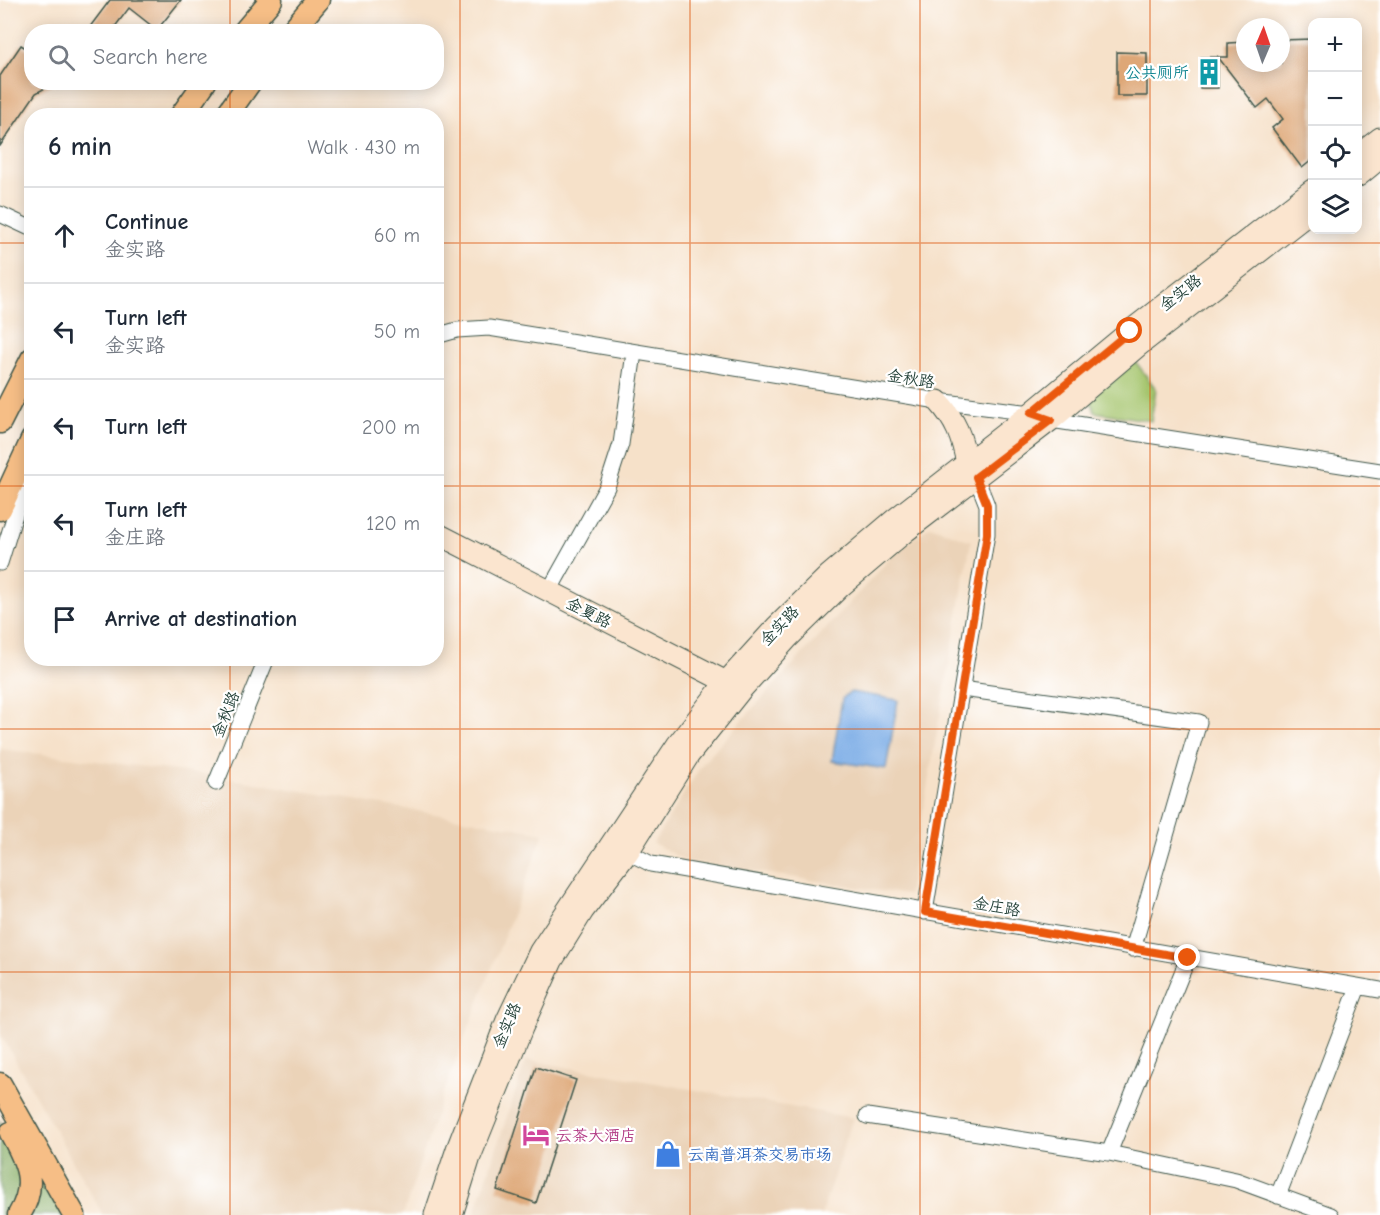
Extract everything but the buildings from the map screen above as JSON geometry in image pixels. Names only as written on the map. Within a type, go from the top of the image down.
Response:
[{"type":"main road","points":[[251,24],[271,0]]},
{"type":"main road","points":[[298,24],[317,1]]},
{"type":"main road","points":[[187,108],[199,90]]},
{"type":"main road","points":[[232,108],[244,90]]},
{"type":"main road","points":[[0,422],[7,400],[24,372]]},
{"type":"main road","points":[[0,509],[24,457]]},
{"type":"main road","points":[[0,1084],[74,1215]]},
{"type":"main road","points":[[0,1114],[22,1153],[29,1176],[24,1206],[19,1215]]},
{"type":"street","points":[[1362,152],[1380,138]]},
{"type":"street","points":[[1362,173],[1380,158]]},
{"type":"street","name":"金实路","points":[[439,1212],[457,1149],[507,1020],[540,951],[689,755],[734,686],[840,587],[906,531],[1031,413],[1130,331],[1308,193]]},
{"type":"street","points":[[0,214],[24,225]]},
{"type":"street","name":"金实路","points":[[971,470],[1051,420],[1137,347],[1308,214]]},
{"type":"street","name":"金秋路","points":[[444,334],[457,330],[489,328],[938,401],[1031,413],[1051,420],[1380,471]]},
{"type":"street","points":[[549,591],[607,487],[621,444],[634,353]]},
{"type":"street","points":[[925,912],[987,534],[987,505],[971,470],[951,415],[938,401]]},
{"type":"street","points":[[0,563],[24,486]]},
{"type":"street","name":"金夏路","points":[[444,537],[734,686]]},
{"type":"street","name":"金秋路","points":[[216,783],[264,666]]},
{"type":"street","points":[[962,689],[1199,722],[1133,948]]},
{"type":"street","name":"金庄路","points":[[620,848],[651,864],[1380,990]]},
{"type":"street","points":[[1109,1153],[1188,958]]},
{"type":"street","points":[[1285,1215],[1284,1198],[1358,987]]},
{"type":"street","points":[[867,1116],[1109,1153],[1236,1180],[1331,1215]]},
{"type":"shaded area","points":[[930,526],[971,541],[908,895],[686,861],[653,843],[703,763],[896,552]]},
{"type":"shaded area","points":[[0,749],[209,775],[544,833],[443,1094],[403,1215],[103,1215],[0,1033]]},
{"type":"shaded area","name":"云南普洱茶交易市场","points":[[526,1060],[853,1118],[821,1215],[474,1215]]},
{"type":"green space","points":[[1135,361],[1156,389],[1151,421],[1095,412],[1088,395]]},
{"type":"green space","points":[[0,1122],[21,1159],[42,1174],[64,1215],[0,1215]]},
{"type":"water","points":[[851,692],[898,700],[886,769],[832,761],[842,699]]},
{"type":"place","name":"公共厕所","points":[[1209,72]]},
{"type":"place","name":"云茶大酒店","points":[[536,1135]]},
{"type":"place","name":"云南普洱茶交易市场","points":[[668,1154]]},
{"type":"route","points":[[1130,331],[1031,413],[1051,420],[976,477],[987,505],[987,534],[925,912],[1188,958]]}]
